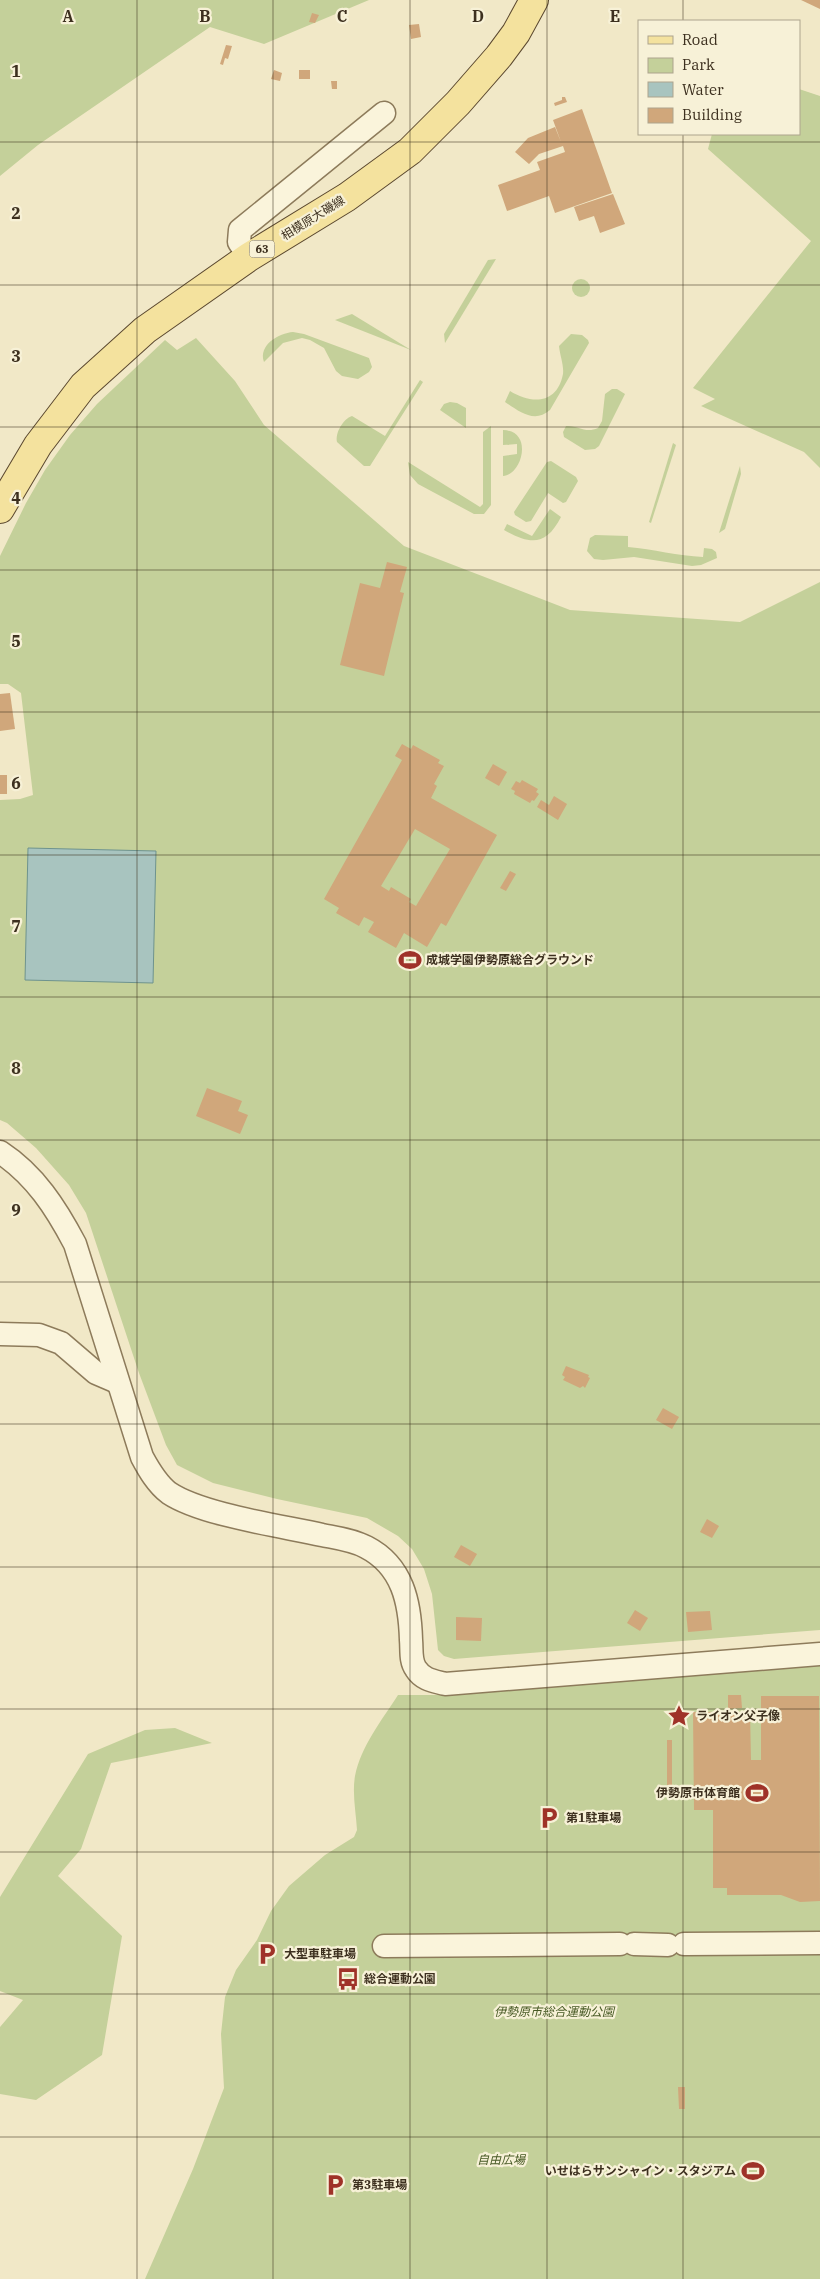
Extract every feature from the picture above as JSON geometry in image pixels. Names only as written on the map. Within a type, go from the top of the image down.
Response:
[{"type":"main road","name":"相模原大磯線","points":[[0,508],[38,444],[83,386],[145,330],[249,257],[348,197],[410,151],[458,103],[500,56],[516,33],[534,0]]},
{"type":"street","points":[[249,257],[239,242],[240,230],[384,113]]},
{"type":"street","points":[[0,1152],[28,1174],[44,1193],[62,1219],[75,1244],[117,1382],[142,1457],[150,1472],[168,1492],[180,1499],[218,1512],[356,1543],[367,1548],[386,1562],[404,1586],[408,1601],[412,1662],[420,1675],[429,1680],[446,1684],[820,1654]]},
{"type":"street","points":[[0,1334],[39,1336],[61,1343],[96,1373],[117,1382]]},
{"type":"street","points":[[384,1946],[820,1943]]},
{"type":"green space","points":[[0,0],[369,0],[264,44],[210,27],[38,145],[0,176]]},
{"type":"green space","points":[[800,89],[820,96],[820,468],[804,452],[701,406],[715,399],[693,388],[811,241],[708,149],[712,135],[800,135]]},
{"type":"green space","points":[[496,259],[445,343],[444,334],[488,260]]},
{"type":"green space","points":[[581,279],[587,282],[590,288],[587,294],[581,297],[575,294],[572,288],[575,282]]},
{"type":"green space","points":[[352,314],[411,350],[335,320]]},
{"type":"green space","points":[[293,332],[304,334],[369,358],[372,367],[369,372],[358,379],[342,376],[336,371],[324,348],[302,338],[283,343],[264,362],[264,350],[267,345],[276,337]]},
{"type":"green space","points":[[571,334],[582,335],[589,343],[550,410],[538,416],[532,416],[521,412],[505,402],[510,391],[534,400],[542,399],[555,392],[563,374],[559,346]]},
{"type":"green space","name":"成城学園伊勢原総合グラウンド","points":[[196,338],[235,381],[264,425],[404,546],[570,610],[740,622],[820,582],[820,1630],[454,1659],[444,1656],[438,1650],[432,1594],[424,1569],[412,1549],[398,1536],[367,1518],[213,1483],[177,1465],[166,1445],[139,1373],[86,1213],[69,1185],[36,1148],[7,1123],[0,1120],[0,800],[20,799],[33,795],[21,693],[8,684],[0,684],[0,556],[26,503],[45,470],[70,435],[97,404],[165,340],[177,350]]},
{"type":"green space","points":[[420,380],[423,382],[370,466],[364,466],[337,442],[340,427],[352,416],[385,436]]},
{"type":"green space","points":[[612,389],[617,389],[625,394],[599,446],[595,449],[585,450],[564,437],[563,432],[566,426],[585,430],[598,428],[602,421],[605,394]]},
{"type":"green space","points":[[450,402],[457,403],[466,408],[466,428],[440,410],[444,404]]},
{"type":"green space","points":[[491,426],[491,505],[484,514],[474,514],[418,484],[410,475],[408,462],[480,507],[483,504],[483,432]]},
{"type":"green space","points":[[503,430],[513,432],[519,437],[522,453],[515,469],[510,474],[503,476],[503,456],[517,454],[517,444],[503,445]]},
{"type":"green space","points":[[673,443],[676,445],[651,523],[649,522]]},
{"type":"green space","points":[[551,461],[576,477],[578,481],[566,502],[563,503],[548,493],[531,521],[526,522],[515,515],[514,512],[547,462]]},
{"type":"green space","points":[[740,466],[741,474],[725,529],[719,533]]},
{"type":"green space","points":[[550,509],[561,517],[550,533],[543,538],[530,540],[504,530],[507,524],[532,536]]},
{"type":"green space","points":[[595,535],[628,536],[628,547],[684,555],[703,557],[704,548],[712,549],[716,552],[717,558],[701,565],[692,566],[634,557],[594,559],[587,551],[590,538]]},
{"type":"green space","name":"伊勢原市総合運動公園","points":[[820,1665],[820,2279],[145,2279],[193,2169],[224,2088],[221,2034],[225,1997],[236,1970],[257,1940],[271,1911],[289,1886],[325,1855],[354,1837],[357,1830],[354,1783],[358,1765],[373,1734],[398,1695],[436,1695]]},
{"type":"green space","points":[[175,1728],[212,1743],[111,1763],[81,1849],[58,1876],[122,1936],[102,2055],[36,2100],[0,2094],[0,2027],[23,2000],[0,1991],[0,1897],[88,1754],[145,1730]]},
{"type":"water","points":[[28,848],[156,851],[153,983],[25,980]]},
{"type":"building","points":[[801,0],[820,0],[820,9]]},
{"type":"building","points":[[312,13],[319,15],[315,23],[309,22]]},
{"type":"building","points":[[419,24],[421,37],[411,39],[409,25]]},
{"type":"building","points":[[226,45],[232,46],[228,59],[225,58],[223,65],[220,64]]},
{"type":"building","points":[[274,70],[282,73],[280,81],[271,79]]},
{"type":"building","points":[[299,70],[310,70],[310,79],[299,79]]},
{"type":"building","points":[[331,81],[337,81],[337,89],[332,89]]},
{"type":"building","points":[[562,97],[565,97],[567,102],[555,106],[554,103],[562,100]]},
{"type":"building","points":[[582,109],[612,193],[555,213],[549,196],[507,211],[498,185],[540,170],[537,162],[565,152],[563,146],[539,154],[529,164],[515,152],[528,138],[555,127],[561,142],[553,120]]},
{"type":"building","points":[[613,194],[625,224],[600,233],[594,216],[579,221],[574,207]]},
{"type":"building","points":[[387,562],[407,567],[400,592],[404,593],[384,676],[340,665],[360,583],[380,588]]},
{"type":"building","points":[[10,693],[15,729],[0,731],[0,694]]},
{"type":"building","points":[[402,744],[411,749],[413,745],[440,760],[438,763],[444,766],[434,784],[437,786],[431,798],[497,835],[446,926],[441,923],[427,947],[404,933],[396,948],[368,932],[374,922],[364,917],[359,926],[336,913],[339,908],[324,899],[402,760],[395,756]],"holes":[[[415,829],[450,849],[416,906],[409,902],[411,899],[391,887],[389,891],[381,886]]]},
{"type":"building","points":[[493,764],[507,772],[499,786],[485,778]]},
{"type":"building","points":[[0,775],[7,775],[7,794],[0,794]]},
{"type":"building","points":[[522,780],[538,789],[536,792],[539,794],[530,803],[514,794],[515,791],[511,789],[516,781],[520,783]]},
{"type":"building","points":[[554,796],[567,804],[558,820],[537,807],[541,800],[549,805]]},
{"type":"building","points":[[510,871],[516,874],[506,891],[500,888]]},
{"type":"building","points":[[207,1088],[242,1101],[238,1111],[248,1115],[240,1134],[196,1116]]},
{"type":"building","points":[[566,1366],[589,1375],[588,1377],[590,1378],[585,1388],[583,1386],[580,1388],[563,1380],[565,1377],[562,1375]]},
{"type":"building","points":[[663,1408],[679,1417],[672,1429],[656,1420]]},
{"type":"building","points":[[707,1519],[719,1526],[712,1538],[700,1532]]},
{"type":"building","points":[[461,1545],[477,1554],[470,1566],[454,1557]]},
{"type":"building","points":[[635,1610],[648,1618],[640,1631],[627,1623]]},
{"type":"building","points":[[710,1611],[712,1630],[688,1632],[686,1612]]},
{"type":"building","points":[[456,1617],[482,1618],[481,1641],[456,1640]]},
{"type":"building","points":[[728,1695],[741,1695],[742,1708],[728,1709]]},
{"type":"building","name":"伊勢原市体育館","points":[[761,1696],[819,1696],[820,1901],[800,1902],[781,1895],[727,1895],[727,1888],[713,1888],[713,1810],[694,1810],[693,1712],[750,1712],[751,1760],[761,1760]]},
{"type":"building","points":[[667,1740],[672,1740],[672,1798],[667,1798]]},
{"type":"building","points":[[678,2087],[685,2087],[685,2109],[679,2109]]},
{"type":"place","name":"成城学園伊勢原総合グラウンド","points":[[410,960]]},
{"type":"place","name":"ライオン父子像","points":[[679,1716]]},
{"type":"place","name":"伊勢原市体育館","points":[[757,1793]]},
{"type":"place","name":"第1駐車場","points":[[549,1818]]},
{"type":"place","name":"大型車駐車場","points":[[267,1954]]},
{"type":"place","name":"総合運動公園","points":[[348,1979]]},
{"type":"place","name":"いせはらサンシャイン・スタジアム","points":[[753,2171]]},
{"type":"place","name":"第3駐車場","points":[[335,2185]]},
{"type":"park label","name":"自由広場","points":[[501,2160]]}]
